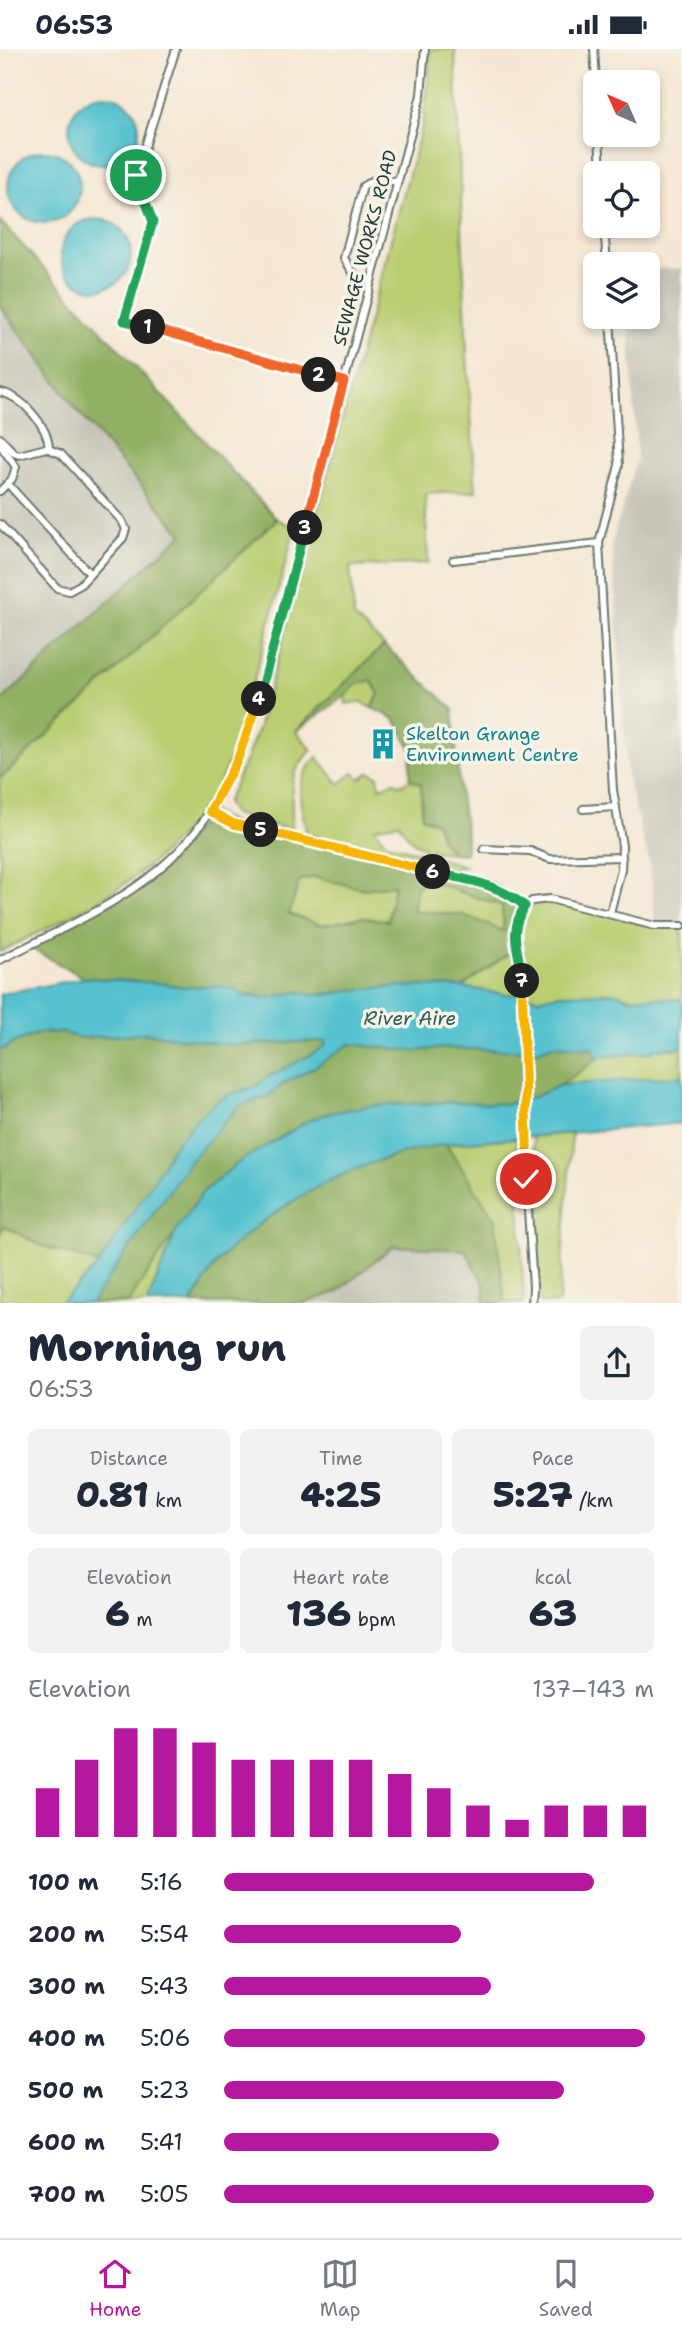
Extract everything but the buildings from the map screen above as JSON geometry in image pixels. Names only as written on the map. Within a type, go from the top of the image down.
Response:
[{"type":"lane","points":[[176,49],[136,175],[153,222],[124,321],[344,381]]},
{"type":"lane","name":"SEWAGE WORKS ROAD","points":[[0,960],[97,911],[146,880],[181,847],[210,811],[237,761],[260,696],[421,95],[425,49]]},
{"type":"lane","points":[[594,49],[595,70]]},
{"type":"lane","points":[[370,282],[354,274],[344,258],[363,186],[377,178],[397,182]]},
{"type":"lane","points":[[610,913],[622,857],[616,807],[599,543],[619,465],[611,329]]},
{"type":"lane","points":[[0,392],[19,401],[41,426],[46,432],[48,448]]},
{"type":"lane","points":[[0,438],[2,447],[16,467],[8,484],[0,491]]},
{"type":"lane","points":[[0,524],[57,587],[69,591],[90,575],[123,538],[125,525],[61,454],[48,448],[19,455],[2,447]]},
{"type":"lane","points":[[8,484],[90,575]]},
{"type":"lane","points":[[453,560],[599,543]]},
{"type":"lane","points":[[583,809],[616,807]]},
{"type":"lane","points":[[210,811],[234,824],[491,885],[525,906]]},
{"type":"lane","points":[[484,849],[530,851],[550,859],[622,857]]},
{"type":"lane","points":[[531,1303],[533,1287],[526,1179],[528,1170],[521,969],[514,936],[518,916],[532,901],[550,899],[654,926],[682,926]]},
{"type":"shaded area","points":[[682,268],[682,933],[655,926],[650,865],[627,778],[612,542],[637,459],[630,329],[660,329],[660,269]]},
{"type":"shaded area","points":[[0,306],[75,408],[182,534],[0,702]]},
{"type":"shaded area","points":[[393,1246],[465,1249],[484,1284],[485,1303],[308,1303],[337,1292]]},
{"type":"green space","points":[[430,49],[455,49],[467,356],[476,491],[425,494],[428,563],[350,567],[354,617],[384,645],[296,731],[312,750],[302,761],[293,779],[291,830],[233,814],[226,803],[259,726],[422,126]]},
{"type":"green space","points":[[0,221],[277,519],[0,779],[0,702],[182,534],[75,408],[0,306]]},
{"type":"green space","points":[[277,519],[295,528],[240,733],[214,792],[184,832],[145,869],[106,896],[0,952],[0,779]]},
{"type":"green space","points":[[384,645],[453,709],[466,854],[453,853],[442,841],[436,822],[422,817],[421,784],[410,779],[411,748],[395,719],[372,708],[379,694],[371,680],[355,685],[345,696],[296,731]]},
{"type":"green space","points":[[371,680],[379,694],[372,708],[361,702],[346,704],[345,697],[355,685]]},
{"type":"green space","points":[[317,757],[339,784],[354,772],[360,779],[369,772],[378,776],[380,787],[395,782],[401,785],[410,779],[421,784],[422,817],[436,822],[442,841],[453,853],[421,847],[409,838],[399,823],[374,828],[386,843],[465,866],[452,871],[307,834],[300,802],[301,784],[309,766]]},
{"type":"green space","points":[[210,811],[234,824],[491,885],[525,906],[518,916],[515,949],[462,987],[405,986],[312,995],[298,992],[267,998],[244,996],[217,986],[183,987],[84,978],[27,946],[116,900],[181,847]],"holes":[[[315,877],[364,889],[394,885],[388,921],[362,917],[322,925],[289,914],[300,880]],[[429,881],[502,906],[504,931],[463,915],[413,911],[417,886]]]},
{"type":"green space","points":[[315,877],[364,889],[394,885],[388,921],[362,917],[322,925],[289,914],[300,880]]},
{"type":"green space","points":[[429,881],[502,906],[504,931],[463,915],[413,911],[417,886]]},
{"type":"green space","points":[[541,899],[654,926],[682,926],[682,1000],[620,994],[557,994],[539,999],[527,995],[462,987],[515,949],[514,936],[525,906]]},
{"type":"green space","points":[[60,1032],[81,1038],[148,1033],[232,1045],[320,1041],[416,1051],[440,1048],[538,1051],[552,1045],[593,1048],[596,1056],[600,1057],[561,1085],[534,1097],[506,1104],[456,1102],[369,1106],[330,1113],[310,1120],[239,1162],[203,1192],[128,1303],[79,1303],[99,1264],[40,1245],[4,1226],[0,1234],[0,1040],[26,1039],[39,1033]]},
{"type":"green space","points":[[682,1048],[682,1076],[552,1087],[416,1051]]},
{"type":"green space","points":[[572,1133],[559,1303],[540,1303],[533,1137]]},
{"type":"green space","points":[[516,1138],[524,1303],[504,1303],[495,1219],[446,1144]]},
{"type":"green space","points":[[446,1144],[495,1219],[505,1303],[485,1303],[484,1284],[465,1250],[393,1246],[337,1292],[305,1303],[193,1303],[208,1275],[226,1253],[278,1211],[346,1173],[370,1163]]},
{"type":"green space","points":[[0,1154],[177,1229],[147,1303],[0,1303]]},
{"type":"water","points":[[104,95],[129,105],[139,130],[129,155],[104,165],[79,155],[69,130],[79,105]]},
{"type":"water","points":[[44,151],[64,157],[74,167],[80,187],[74,207],[64,217],[44,223],[24,217],[14,207],[8,187],[14,167],[24,157]]},
{"type":"water","points":[[103,219],[116,225],[125,234],[129,240],[129,268],[121,279],[110,287],[89,289],[71,279],[63,268],[61,247],[71,229],[82,221]]},
{"type":"water","name":"River Aire","points":[[84,978],[183,987],[217,986],[237,990],[244,996],[267,998],[298,992],[312,995],[334,994],[405,986],[462,987],[527,995],[539,999],[557,994],[609,993],[628,998],[682,1000],[682,1048],[600,1057],[596,1056],[593,1048],[552,1045],[538,1051],[440,1048],[416,1051],[350,1044],[286,1082],[268,1096],[239,1106],[191,1160],[91,1303],[60,1303],[99,1264],[172,1148],[199,1117],[217,1101],[255,1087],[326,1044],[326,1041],[320,1041],[232,1045],[148,1033],[81,1038],[60,1032],[39,1033],[0,1051],[0,994]]},
{"type":"water","points":[[682,1076],[682,1123],[446,1144],[370,1163],[323,1184],[257,1226],[221,1258],[192,1303],[147,1303],[177,1229],[203,1192],[239,1162],[310,1120],[330,1113],[369,1106],[456,1102],[506,1104],[534,1097],[561,1085]]},
{"type":"place","name":"Skelton Grange Environment Centre","points":[[383,744]]},
{"type":"route","points":[[136,175],[153,222],[124,321],[344,381],[260,696],[237,761],[210,811],[234,824],[491,885],[525,906],[518,916],[514,936],[521,969],[528,1170],[526,1179]]}]
